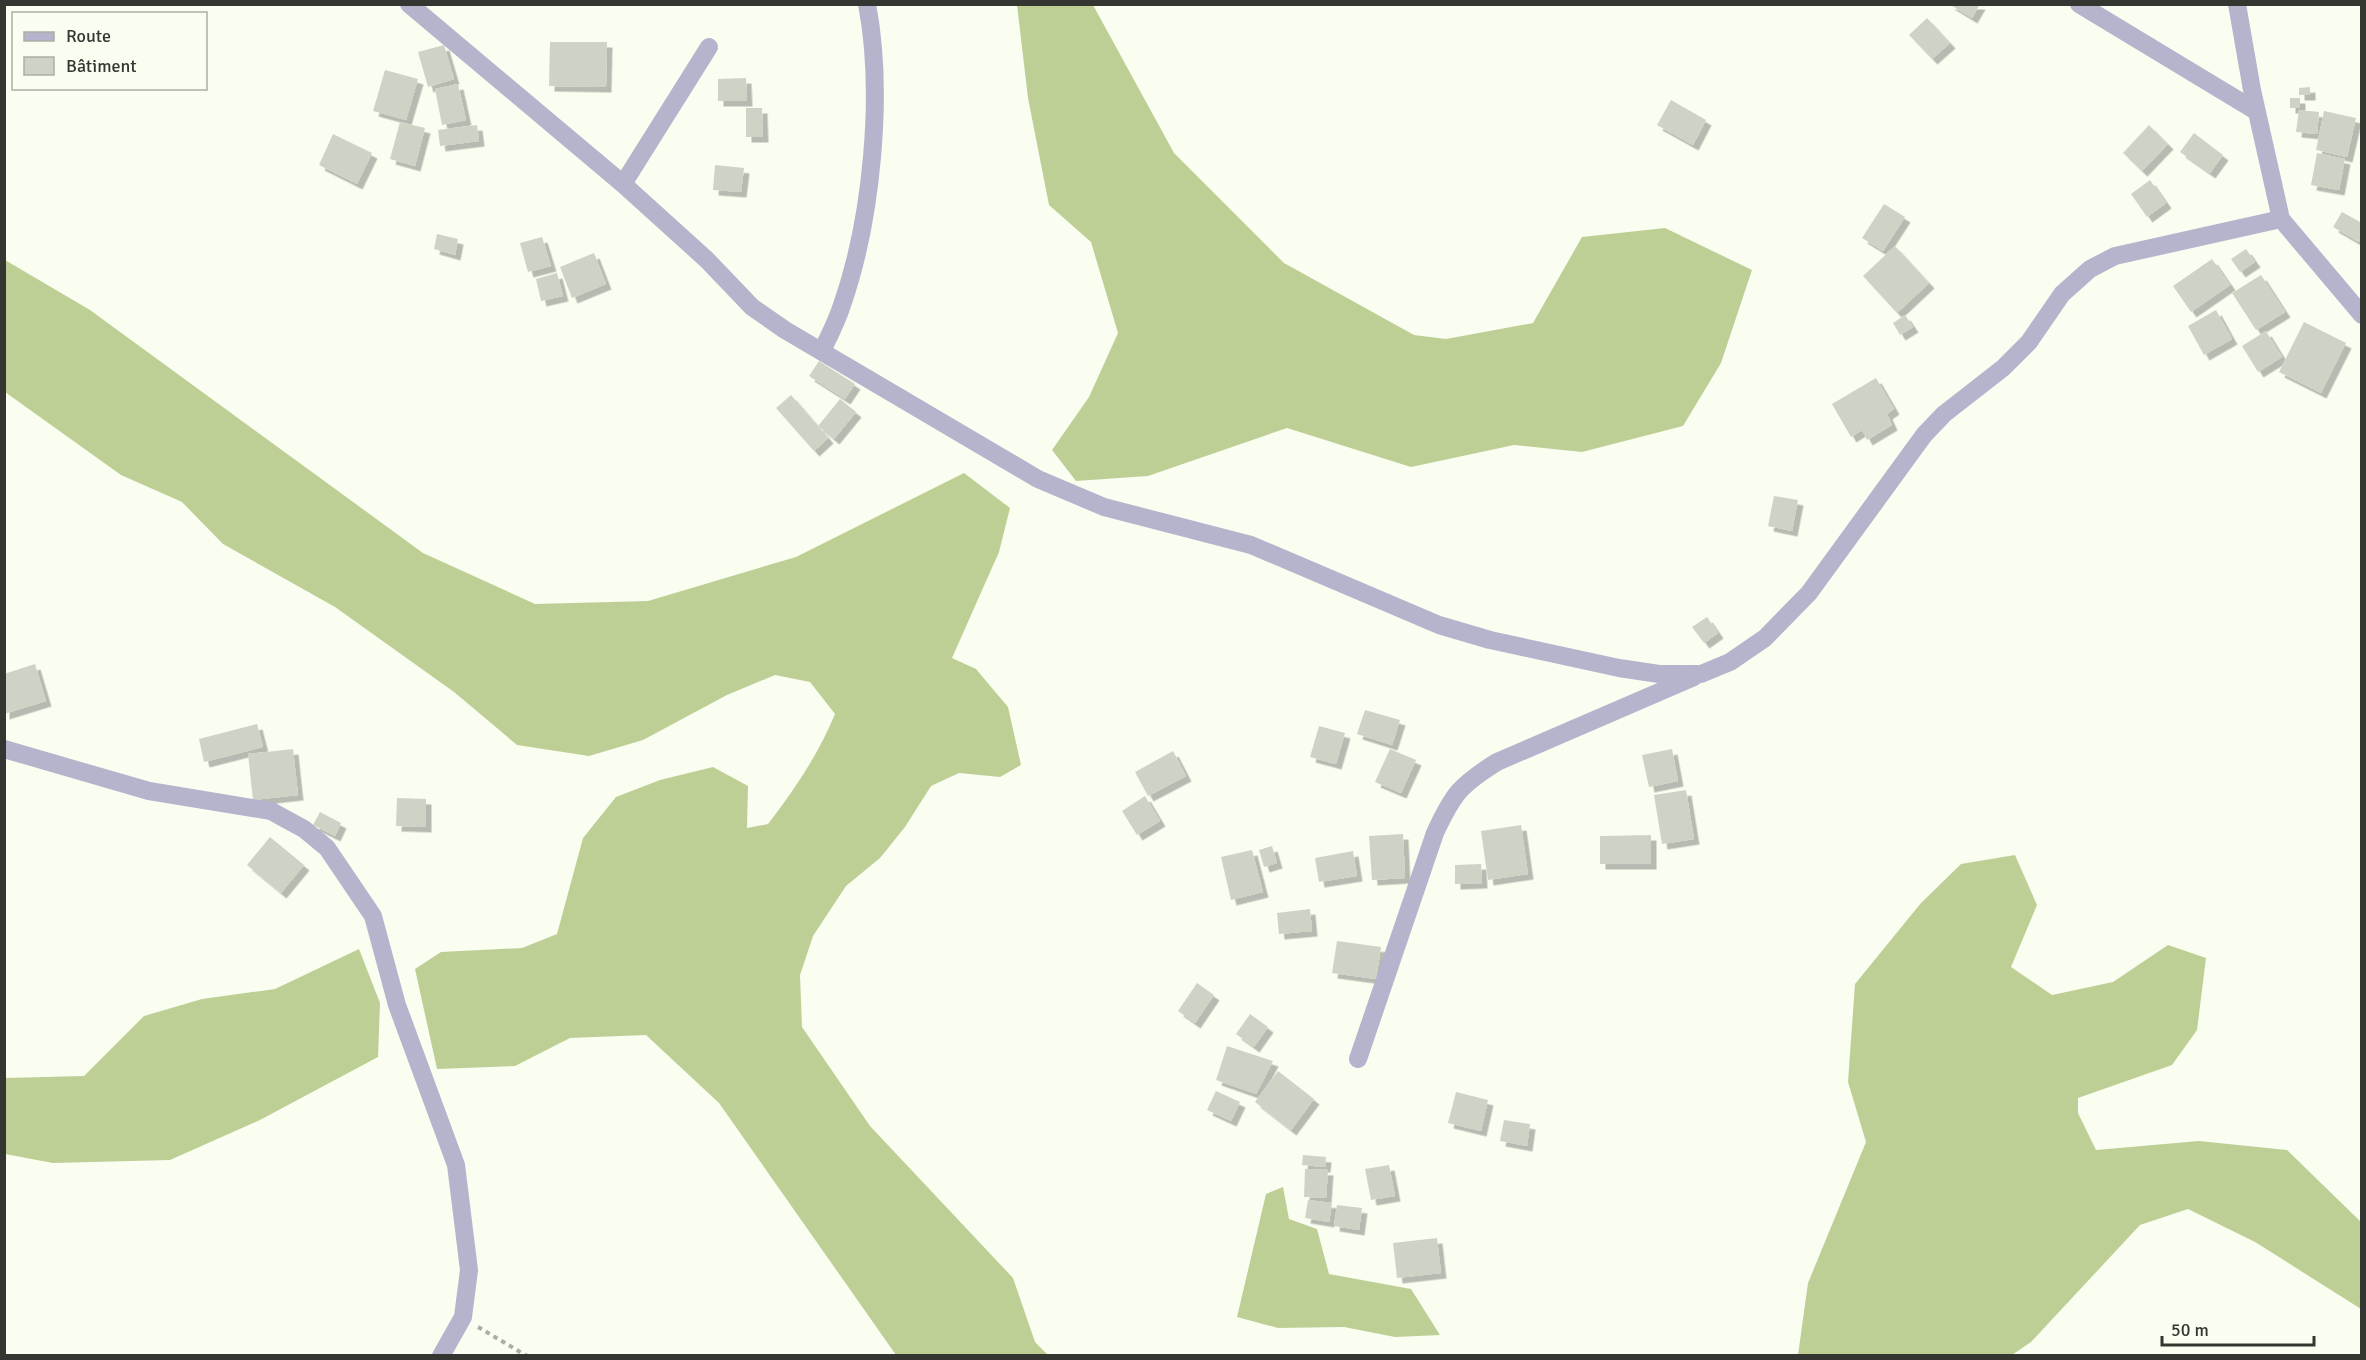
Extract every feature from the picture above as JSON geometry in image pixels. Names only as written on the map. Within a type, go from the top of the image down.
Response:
[{"type":"street","points":[[409,4],[623,184],[707,260],[752,307],[1038,479],[1104,507],[1251,545],[1404,612],[1490,640],[1618,668],[1659,674],[1701,674]]},
{"type":"street","points":[[822,351],[842,306],[855,256],[867,188],[876,93],[873,36],[867,4]]},
{"type":"street","points":[[2079,4],[2256,111]]},
{"type":"street","points":[[2237,4],[2256,111],[2281,219],[2361,315]]},
{"type":"street","points":[[623,184],[709,47]]},
{"type":"street","points":[[1359,1059],[1435,833],[1448,806],[1467,780],[1497,762],[1730,662],[1765,638],[1809,593],[1924,435],[1944,414],[2003,368],[2029,342],[2062,294],[2090,269],[2115,256],[2281,219]]},
{"type":"street","points":[[4,749],[149,791],[270,811],[304,829],[327,848],[373,916],[397,1005],[456,1165],[469,1270],[463,1317],[441,1356]]},
{"type":"path","points":[[463,1317],[527,1356]]},
{"type":"green space","points":[[1017,5],[1093,5],[1174,153],[1284,263],[1414,335],[1446,339],[1533,323],[1582,237],[1665,228],[1752,270],[1721,363],[1683,426],[1582,452],[1514,445],[1411,467],[1287,428],[1148,476],[1076,481],[1052,450],[1089,397],[1118,333],[1091,242],[1049,205],[1028,98]]},
{"type":"green space","points":[[5,260],[90,310],[423,553],[535,604],[648,601],[796,557],[964,473],[1010,508],[999,552],[952,658],[976,669],[1008,707],[1021,765],[1000,777],[959,773],[931,786],[905,827],[880,858],[846,886],[813,936],[800,975],[802,1027],[870,1126],[1013,1278],[1035,1342],[1048,1355],[896,1355],[719,1103],[646,1035],[570,1038],[515,1066],[437,1069],[415,969],[441,952],[522,948],[557,934],[583,838],[616,797],[660,780],[713,767],[748,786],[747,828],[768,824],[805,771],[835,714],[810,682],[775,675],[727,695],[643,740],[589,756],[517,745],[454,692],[335,607],[223,544],[182,502],[121,475],[5,392]]},
{"type":"green space","points":[[2015,855],[2037,905],[2011,967],[2052,995],[2113,982],[2168,945],[2206,958],[2197,1030],[2172,1065],[2078,1098],[2078,1113],[2096,1150],[2199,1141],[2287,1150],[2361,1222],[2361,1309],[2255,1242],[2188,1209],[2140,1225],[2031,1342],[2012,1355],[1798,1355],[1808,1283],[1866,1142],[1848,1082],[1855,984],[1921,903],[1961,864]]},
{"type":"green space","points":[[359,949],[380,1003],[378,1057],[260,1120],[170,1160],[53,1163],[5,1154],[5,1078],[84,1076],[144,1016],[202,999],[275,989]]},
{"type":"green space","points":[[1283,1187],[1289,1219],[1317,1229],[1329,1274],[1411,1289],[1440,1335],[1395,1337],[1344,1327],[1278,1328],[1237,1317],[1266,1194]]},
{"type":"building","points":[[1949,4],[1980,4],[1972,18]]},
{"type":"building","points":[[1927,18],[1950,43],[1932,59],[1909,35]]},
{"type":"building","points":[[550,42],[607,42],[606,87],[549,86]]},
{"type":"building","points":[[444,45],[454,79],[428,87],[418,52]]},
{"type":"building","points":[[385,70],[418,79],[406,120],[373,111]]},
{"type":"building","points":[[746,78],[747,101],[718,101],[718,79]]},
{"type":"building","points":[[458,84],[466,120],[442,125],[435,89]]},
{"type":"building","points":[[2310,87],[2310,95],[2299,95],[2299,88]]},
{"type":"building","points":[[2290,98],[2300,98],[2300,108],[2290,108]]},
{"type":"building","points":[[1671,100],[1706,120],[1693,145],[1657,125]]},
{"type":"building","points":[[746,108],[762,108],[763,137],[746,137]]},
{"type":"building","points":[[2299,110],[2319,112],[2317,134],[2296,132]]},
{"type":"building","points":[[2324,111],[2356,118],[2347,157],[2316,150]]},
{"type":"building","points":[[400,122],[425,128],[415,166],[390,159]]},
{"type":"building","points":[[477,125],[479,141],[440,146],[438,130]]},
{"type":"building","points":[[2149,125],[2168,144],[2142,171],[2123,153]]},
{"type":"building","points":[[2194,133],[2223,155],[2210,173],[2180,152]]},
{"type":"building","points":[[333,134],[372,153],[357,184],[319,165]]},
{"type":"building","points":[[2317,153],[2345,159],[2339,190],[2311,185]]},
{"type":"building","points":[[715,165],[744,168],[741,192],[713,190]]},
{"type":"building","points":[[2150,180],[2166,203],[2147,217],[2131,194]]},
{"type":"building","points":[[1884,204],[1905,217],[1883,251],[1862,238]]},
{"type":"building","points":[[2342,212],[2362,223],[2362,238],[2359,242],[2333,227]]},
{"type":"building","points":[[437,234],[458,239],[455,255],[434,249]]},
{"type":"building","points":[[542,237],[551,266],[528,272],[520,243]]},
{"type":"building","points":[[1895,246],[1929,283],[1897,313],[1863,276]]},
{"type":"building","points":[[2246,249],[2255,262],[2240,272],[2231,259]]},
{"type":"building","points":[[594,253],[606,284],[572,298],[560,267]]},
{"type":"building","points":[[2212,259],[2230,285],[2191,312],[2173,286]]},
{"type":"building","points":[[557,273],[563,296],[541,301],[536,279]]},
{"type":"building","points":[[2261,275],[2285,312],[2256,330],[2232,293]]},
{"type":"building","points":[[2216,310],[2232,339],[2204,355],[2188,326]]},
{"type":"building","points":[[1905,315],[1913,327],[1900,335],[1893,323]]},
{"type":"building","points":[[2304,322],[2346,343],[2321,393],[2279,372]]},
{"type":"building","points":[[2266,331],[2282,357],[2258,372],[2242,346]]},
{"type":"building","points":[[819,361],[855,384],[845,399],[809,376]]},
{"type":"building","points":[[1876,378],[1894,409],[1887,414],[1892,425],[1867,440],[1862,430],[1851,437],[1832,404]]},
{"type":"building","points":[[791,395],[828,438],[814,451],[776,408]]},
{"type":"building","points":[[840,399],[856,412],[834,439],[818,426]]},
{"type":"building","points":[[1774,496],[1798,500],[1792,531],[1768,526]]},
{"type":"building","points":[[1707,617],[1718,633],[1704,643],[1692,627]]},
{"type":"building","points":[[35,664],[46,701],[4,714],[4,674]]},
{"type":"building","points":[[1365,710],[1400,720],[1392,745],[1357,734]]},
{"type":"building","points":[[257,724],[263,747],[204,762],[199,739]]},
{"type":"building","points":[[1319,726],[1345,733],[1336,764],[1310,757]]},
{"type":"building","points":[[293,749],[298,795],[253,800],[248,754]]},
{"type":"building","points":[[1390,749],[1416,760],[1401,793],[1375,782]]},
{"type":"building","points":[[1672,749],[1678,781],[1649,787],[1642,755]]},
{"type":"building","points":[[1173,751],[1186,776],[1148,796],[1135,772]]},
{"type":"building","points":[[1686,790],[1694,839],[1662,844],[1654,795]]},
{"type":"building","points":[[1145,796],[1160,821],[1137,835],[1122,811]]},
{"type":"building","points":[[397,798],[426,799],[426,827],[396,826]]},
{"type":"building","points":[[320,812],[341,823],[335,836],[313,825]]},
{"type":"building","points":[[1521,825],[1528,874],[1488,880],[1481,831]]},
{"type":"building","points":[[1403,834],[1405,878],[1372,880],[1369,836]]},
{"type":"building","points":[[1651,835],[1651,864],[1600,864],[1600,836]]},
{"type":"building","points":[[270,837],[304,865],[281,893],[247,865]]},
{"type":"building","points":[[1272,846],[1277,863],[1264,867],[1259,850]]},
{"type":"building","points":[[1252,850],[1263,892],[1231,900],[1221,857]]},
{"type":"building","points":[[1353,851],[1357,876],[1319,882],[1315,858]]},
{"type":"building","points":[[1481,864],[1482,883],[1455,884],[1455,865]]},
{"type":"building","points":[[1310,909],[1312,931],[1279,934],[1277,913]]},
{"type":"building","points":[[1337,941],[1381,947],[1376,979],[1332,973]]},
{"type":"building","points":[[1197,983],[1214,995],[1195,1023],[1178,1011]]},
{"type":"building","points":[[1250,1014],[1268,1027],[1254,1047],[1236,1034]]},
{"type":"building","points":[[1227,1046],[1273,1061],[1256,1094],[1216,1080]]},
{"type":"building","points":[[1278,1071],[1314,1099],[1291,1130],[1255,1102]]},
{"type":"building","points":[[1216,1091],[1240,1102],[1231,1121],[1207,1110]]},
{"type":"building","points":[[1456,1092],[1488,1100],[1481,1131],[1448,1123]]},
{"type":"building","points":[[1504,1120],[1530,1124],[1527,1146],[1500,1141]]},
{"type":"building","points":[[1303,1155],[1326,1157],[1325,1167],[1302,1165]]},
{"type":"building","points":[[1389,1165],[1395,1196],[1371,1200],[1365,1169]]},
{"type":"building","points":[[1305,1169],[1328,1170],[1326,1198],[1304,1197]]},
{"type":"building","points":[[1308,1200],[1332,1203],[1329,1222],[1305,1218]]},
{"type":"building","points":[[1337,1205],[1362,1208],[1359,1230],[1334,1226]]},
{"type":"building","points":[[1437,1238],[1441,1273],[1397,1278],[1393,1243]]}]
